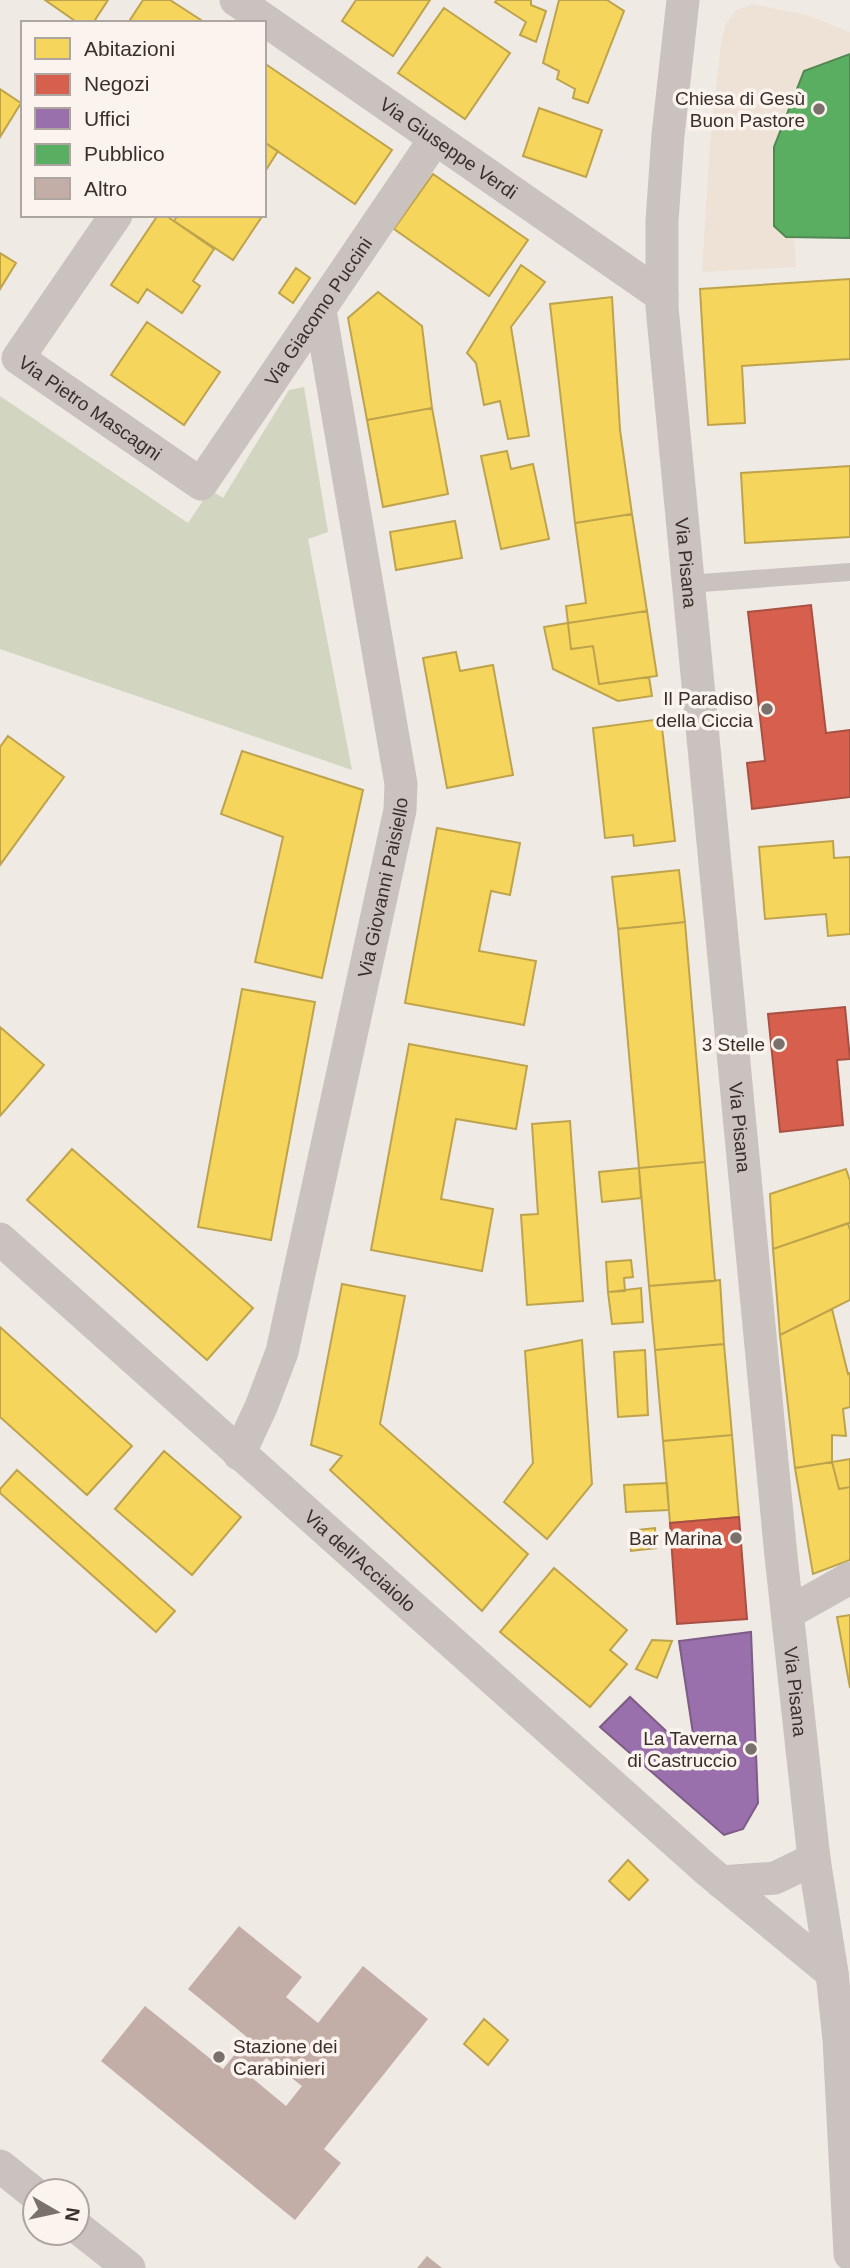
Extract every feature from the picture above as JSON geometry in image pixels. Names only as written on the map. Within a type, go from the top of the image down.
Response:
[{"type":"street","name":"Via Pisana","points":[[683,0],[668,135],[662,221],[662,296],[788,1613],[814,1858],[839,2039],[850,2254]]},
{"type":"street","name":"Via Giuseppe Verdi","points":[[266,25],[662,296]]},
{"type":"street","name":"Via Giacomo Puccini","points":[[201,484],[435,139]]},
{"type":"street","name":"Via Pietro Mascagni","points":[[115,217],[18,358],[201,484]]},
{"type":"street","name":"Via Giovanni Paisiello","points":[[239,1454],[282,1352],[400,810],[401,784],[320,310]]},
{"type":"street","name":"Via dell'Acciaiolo","points":[[0,1239],[721,1882],[832,1973]]},
{"type":"street","points":[[788,1613],[850,1578]]},
{"type":"street","points":[[721,1882],[775,1878],[814,1858]]},
{"type":"street","points":[[0,2166],[21,2183]]},
{"type":"street","points":[[91,2238],[129,2268]]},
{"type":"lane","points":[[688,584],[850,572]]},
{"type":"green space","points":[[304,387],[328,532],[308,539],[352,770],[0,649],[0,396],[188,523],[210,490],[223,498],[289,390]]},
{"type":"shaded area","points":[[752,4],[806,15],[850,32],[850,54],[803,71],[774,147],[774,226],[786,237],[794,237],[796,267],[702,272],[710,146],[721,43],[726,24],[735,11]]},
{"type":"building: Abitazioni","points":[[45,0],[108,0],[94,21],[75,21]]},
{"type":"building: Abitazioni","points":[[143,0],[170,0],[202,21],[129,21]]},
{"type":"building: Abitazioni","points":[[356,0],[430,0],[393,56],[342,21]]},
{"type":"building: Abitazioni","points":[[531,0],[531,5],[546,11],[536,42],[520,35],[526,22],[495,2]]},
{"type":"building: Abitazioni","points":[[559,0],[607,0],[624,11],[588,103],[573,98],[575,89],[557,79],[559,71],[543,63]]},
{"type":"building: Abitazioni","points":[[444,8],[510,53],[465,119],[398,73]]},
{"type":"building: Abitazioni","points":[[266,64],[392,150],[355,204],[266,143]]},
{"type":"building: Abitazioni","points":[[0,89],[21,103],[0,137]]},
{"type":"building: Abitazioni","points":[[539,108],[602,130],[586,177],[523,156]]},
{"type":"building: Abitazioni","points":[[266,143],[278,151],[266,170]]},
{"type":"building: Abitazioni","points":[[433,174],[528,240],[489,296],[394,229]]},
{"type":"building: Abitazioni","points":[[157,217],[168,217],[214,249],[193,281],[200,286],[182,313],[147,289],[138,303],[111,285]]},
{"type":"building: Abitazioni","points":[[177,217],[262,217],[233,260],[174,221]]},
{"type":"building: Abitazioni","points":[[0,253],[16,263],[0,289]]},
{"type":"building: Abitazioni","points":[[521,265],[545,282],[511,327],[529,436],[508,439],[500,401],[484,405],[476,363],[467,353]]},
{"type":"building: Abitazioni","points":[[296,268],[310,278],[293,303],[279,293]]},
{"type":"building: Abitazioni","points":[[850,279],[850,359],[742,366],[745,423],[708,425],[700,289]]},
{"type":"building: Abitazioni","points":[[378,292],[422,326],[432,408],[367,420],[348,318]]},
{"type":"building: Abitazioni","points":[[612,297],[620,430],[632,514],[575,523],[550,304]]},
{"type":"building: Abitazioni","points":[[147,322],[220,372],[184,425],[111,375]]},
{"type":"building: Abitazioni","points":[[432,408],[448,494],[383,507],[367,420]]},
{"type":"building: Abitazioni","points":[[507,451],[511,469],[533,464],[549,539],[501,549],[481,456]]},
{"type":"building: Abitazioni","points":[[850,466],[850,537],[745,543],[741,473]]},
{"type":"building: Abitazioni","points":[[632,514],[647,611],[568,623],[566,606],[586,603],[575,523]]},
{"type":"building: Abitazioni","points":[[455,521],[462,558],[396,570],[390,532]]},
{"type":"building: Abitazioni","points":[[647,611],[657,676],[599,684],[593,646],[571,649],[568,623]]},
{"type":"building: Abitazioni","points":[[568,623],[571,649],[593,646],[599,684],[649,677],[652,696],[618,701],[553,669],[544,627]]},
{"type":"building: Abitazioni","points":[[456,652],[460,671],[493,665],[513,775],[447,788],[423,658]]},
{"type":"building: Abitazioni","points":[[661,719],[675,841],[634,846],[633,835],[605,838],[593,728]]},
{"type":"building: Abitazioni","points":[[8,736],[64,777],[0,865],[0,747]]},
{"type":"building: Abitazioni","points":[[242,751],[363,790],[322,978],[255,962],[283,837],[221,814]]},
{"type":"building: Abitazioni","points":[[437,828],[520,843],[510,895],[491,891],[479,951],[536,961],[524,1025],[405,1003]]},
{"type":"building: Abitazioni","points":[[833,841],[834,858],[850,857],[850,934],[828,936],[826,914],[765,919],[759,847]]},
{"type":"building: Abitazioni","points":[[679,870],[685,922],[618,929],[612,877]]},
{"type":"building: Abitazioni","points":[[685,922],[705,1162],[639,1168],[618,929]]},
{"type":"building: Abitazioni","points":[[242,989],[315,1002],[271,1240],[198,1227]]},
{"type":"building: Abitazioni","points":[[0,1027],[44,1065],[0,1116]]},
{"type":"building: Abitazioni","points":[[409,1044],[527,1066],[516,1129],[456,1119],[441,1199],[493,1209],[482,1271],[371,1250]]},
{"type":"building: Abitazioni","points":[[570,1121],[583,1301],[527,1305],[521,1215],[538,1214],[532,1124]]},
{"type":"building: Abitazioni","points":[[72,1149],[253,1308],[207,1360],[27,1200]]},
{"type":"building: Abitazioni","points":[[705,1162],[715,1281],[649,1286],[639,1168]]},
{"type":"building: Abitazioni","points":[[639,1168],[641,1198],[602,1202],[599,1172]]},
{"type":"building: Abitazioni","points":[[846,1169],[850,1181],[850,1223],[773,1249],[770,1194]]},
{"type":"building: Abitazioni","points":[[848,1223],[850,1300],[780,1335],[773,1249]]},
{"type":"building: Abitazioni","points":[[631,1260],[633,1277],[624,1278],[625,1291],[608,1292],[606,1262]]},
{"type":"building: Abitazioni","points":[[720,1280],[724,1344],[655,1350],[649,1286]]},
{"type":"building: Abitazioni","points":[[342,1284],[405,1296],[380,1424],[528,1554],[482,1611],[330,1470],[342,1456],[311,1445]]},
{"type":"building: Abitazioni","points":[[641,1288],[643,1322],[612,1324],[608,1292]]},
{"type":"building: Abitazioni","points":[[832,1309],[848,1374],[850,1373],[850,1407],[843,1409],[846,1436],[832,1435],[832,1462],[795,1468],[780,1335]]},
{"type":"building: Abitazioni","points":[[0,1327],[132,1446],[87,1495],[0,1417]]},
{"type":"building: Abitazioni","points":[[582,1340],[592,1484],[547,1539],[504,1502],[533,1463],[525,1351]]},
{"type":"building: Abitazioni","points":[[724,1344],[732,1435],[663,1441],[655,1350]]},
{"type":"building: Abitazioni","points":[[645,1350],[648,1415],[618,1417],[614,1352]]},
{"type":"building: Abitazioni","points":[[732,1435],[739,1517],[670,1523],[663,1441]]},
{"type":"building: Abitazioni","points":[[164,1451],[241,1517],[192,1575],[115,1509]]},
{"type":"building: Abitazioni","points":[[850,1459],[850,1487],[839,1489],[832,1462]]},
{"type":"building: Abitazioni","points":[[832,1462],[839,1489],[850,1487],[850,1560],[813,1574],[795,1468]]},
{"type":"building: Abitazioni","points":[[17,1470],[175,1611],[156,1632],[0,1493],[0,1489]]},
{"type":"building: Abitazioni","points":[[667,1483],[669,1510],[626,1512],[624,1485]]},
{"type":"building: Abitazioni","points":[[655,1528],[656,1548],[631,1551],[629,1531]]},
{"type":"building: Abitazioni","points":[[554,1568],[627,1630],[610,1650],[627,1664],[590,1707],[500,1632]]},
{"type":"building: Abitazioni","points":[[850,1615],[850,1688],[837,1617]]},
{"type":"building: Abitazioni","points":[[652,1640],[672,1641],[657,1678],[636,1669]]},
{"type":"building: Abitazioni","points":[[628,1860],[648,1880],[629,1900],[609,1881]]},
{"type":"building: Abitazioni","points":[[484,2019],[508,2040],[488,2065],[464,2044]]},
{"type":"building: Negozi","points":[[811,605],[826,733],[850,730],[850,797],[752,809],[747,763],[765,761],[748,612]]},
{"type":"building: Negozi","points":[[845,1007],[850,1059],[837,1060],[843,1125],[780,1132],[768,1014]]},
{"type":"building: Negozi","points":[[739,1517],[747,1619],[677,1624],[670,1523]]},
{"type":"building: Uffici","points":[[751,1632],[758,1803],[743,1829],[724,1835],[600,1727],[630,1697],[683,1747],[694,1740],[679,1641]]},
{"type":"building: Pubblico","name":"Chiesa di Gesù Buon Pastore","points":[[850,54],[850,238],[786,237],[774,226],[774,147],[804,71]]},
{"type":"building: Altro","points":[[239,1926],[302,1977],[286,1997],[318,2023],[363,1966],[428,2019],[324,2149],[341,2163],[295,2220],[101,2061],[145,2006],[223,2069],[248,2038],[188,1989]],"holes":[[[266,2058],[302,2086],[286,2106],[251,2077]]]},
{"type":"building: Altro","points":[[427,2256],[442,2268],[417,2268]]},
{"type":"place","name":"Chiesa di Gesù Buon Pastore","points":[[819,109]]},
{"type":"place","name":"Il Paradiso della Ciccia","points":[[767,709]]},
{"type":"place","name":"3 Stelle","points":[[779,1044]]},
{"type":"place","name":"Bar Marina","points":[[736,1538]]},
{"type":"place","name":"La Taverna di Castruccio","points":[[751,1749]]},
{"type":"place","name":"Stazione dei Carabinieri","points":[[219,2057]]}]
